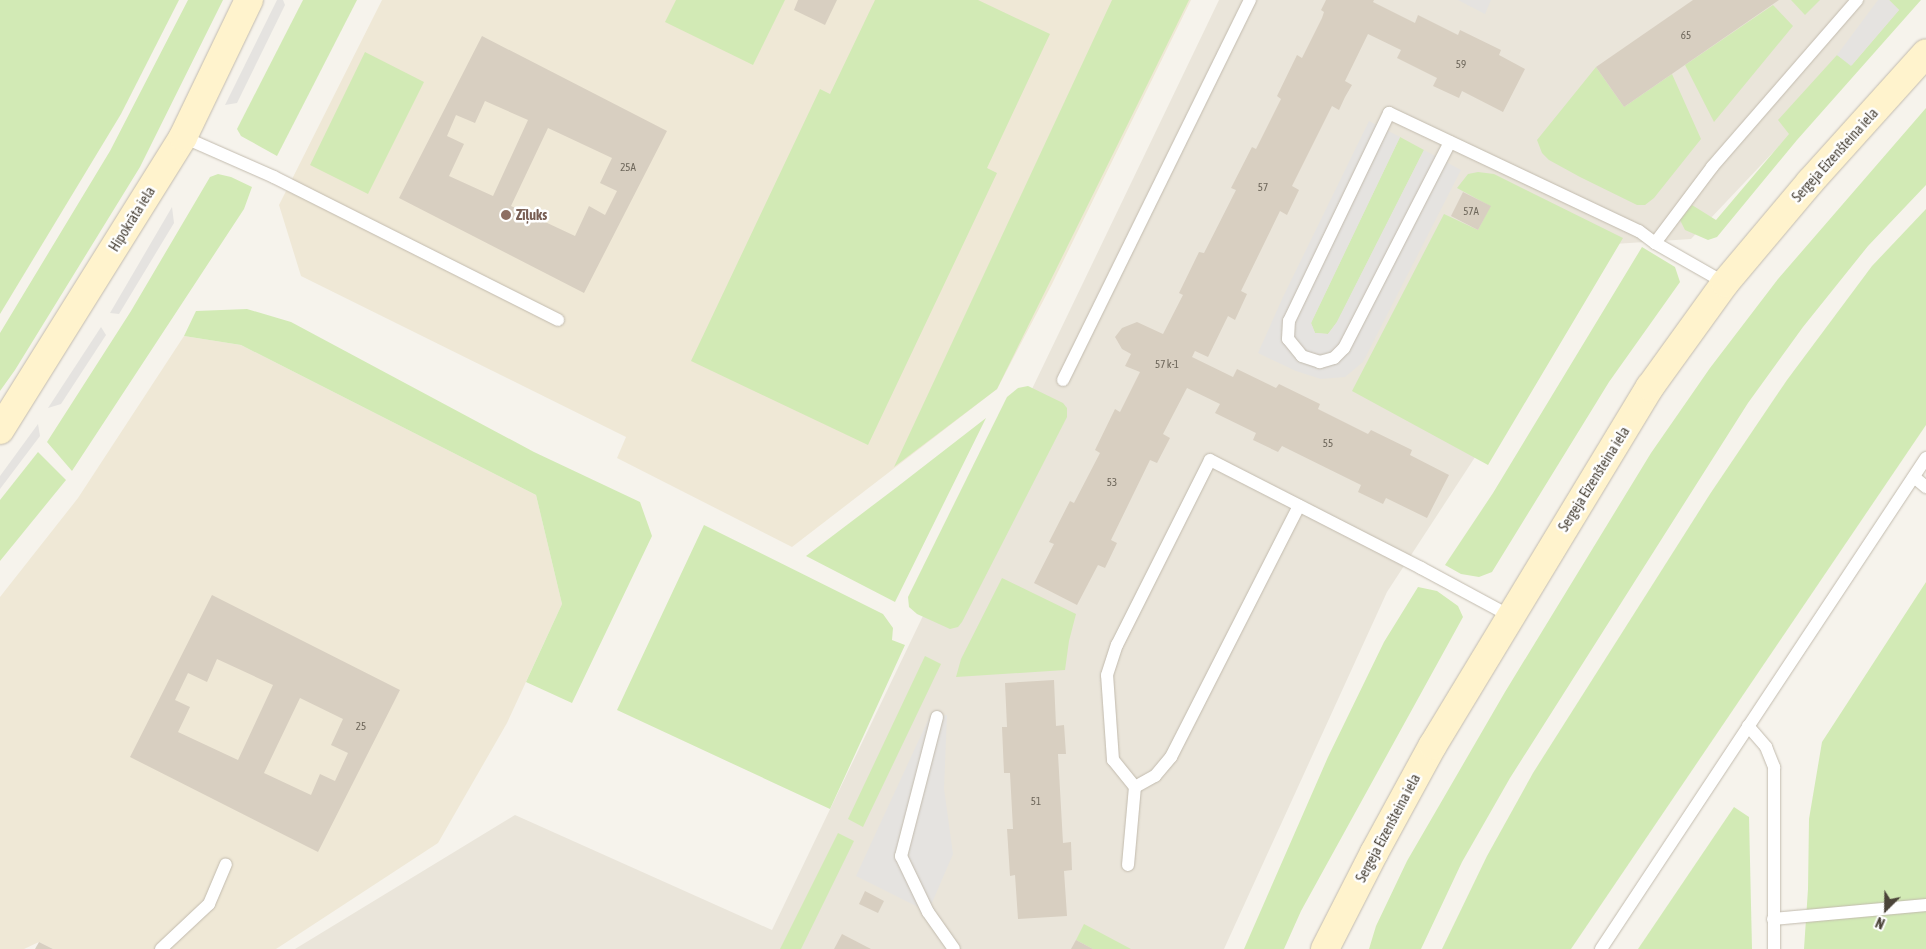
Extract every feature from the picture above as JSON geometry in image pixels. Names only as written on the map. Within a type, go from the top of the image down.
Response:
[{"type":"street","name":"Hipokrāta iela","points":[[0,430],[183,137],[249,0]]},
{"type":"street","name":"Sergeja Eizenšteina iela","points":[[1325,949],[1433,745],[1650,387],[1725,283],[1810,182],[1926,53]]},
{"type":"lane","points":[[1063,380],[1250,0]]},
{"type":"lane","points":[[1655,243],[1712,167],[1857,0]]},
{"type":"lane","points":[[1450,142],[1344,348],[1334,358],[1320,362],[1302,356],[1288,340],[1289,321],[1389,113],[1639,231],[1655,243],[1725,283]]},
{"type":"lane","points":[[183,137],[274,177],[558,320]]},
{"type":"lane","points":[[1601,949],[1926,458]]},
{"type":"lane","points":[[1128,866],[1135,787],[1118,769],[1112,754],[1107,675],[1111,658],[1210,460],[1510,616]]},
{"type":"lane","points":[[1914,477],[1926,487]]},
{"type":"lane","points":[[1135,787],[1155,776],[1172,757],[1299,506]]},
{"type":"lane","points":[[937,717],[901,856],[928,912],[954,949]]},
{"type":"lane","points":[[1748,726],[1766,747],[1774,767],[1774,949]]},
{"type":"lane","points":[[161,949],[209,904],[226,864]]},
{"type":"lane","points":[[1773,919],[1926,905]]},
{"type":"shaded area","points":[[277,0],[283,0],[285,5],[237,103],[225,105]]},
{"type":"shaded area","points":[[382,0],[1191,0],[1052,284],[997,389],[792,547],[617,458],[626,437],[301,276],[279,205]]},
{"type":"shaded area","points":[[1219,0],[1917,0],[1691,239],[1614,244],[1387,592],[1224,949],[295,949],[515,815],[772,930]]},
{"type":"shaded area","points":[[1458,0],[1491,0],[1485,14]]},
{"type":"shaded area","points":[[1878,0],[1889,0],[1899,10],[1851,66],[1837,55]]},
{"type":"shaded area","points":[[1369,121],[1400,137],[1311,323],[1315,333],[1328,334],[1337,322],[1424,150],[1461,170],[1363,362],[1345,377],[1321,379],[1296,371],[1258,353],[1283,297]]},
{"type":"shaded area","points":[[172,207],[174,223],[119,314],[110,313]]},
{"type":"shaded area","points":[[101,327],[106,335],[61,404],[48,408]]},
{"type":"shaded area","points":[[184,336],[241,345],[536,495],[562,604],[507,723],[438,843],[276,949],[53,949],[39,942],[24,949],[0,949],[0,597],[78,498]]},
{"type":"shaded area","points":[[38,424],[40,436],[0,489],[0,476]]},
{"type":"shaded area","points":[[947,715],[944,789],[953,854],[928,912],[856,876],[929,718]]},
{"type":"green space","points":[[0,0],[179,0],[121,114],[0,314]]},
{"type":"green space","points":[[188,0],[223,0],[140,167],[15,370],[0,391],[0,333],[110,151]]},
{"type":"green space","points":[[303,0],[357,0],[277,156],[241,136],[237,129]]},
{"type":"green space","points":[[676,0],[785,0],[753,65],[665,22]]},
{"type":"green space","points":[[875,0],[978,0],[1050,34],[987,168],[997,173],[868,445],[691,361],[820,89],[830,94]]},
{"type":"green space","points":[[1112,0],[1189,0],[997,389],[894,467]]},
{"type":"green space","points":[[1791,0],[1820,0],[1805,15]]},
{"type":"green space","points":[[1889,0],[1921,0],[1797,140],[1717,237],[1708,240],[1685,230],[1680,220],[1692,205],[1716,220],[1789,134],[1778,120],[1837,55],[1852,65],[1899,10]]},
{"type":"green space","points":[[1773,5],[1793,26],[1714,122],[1685,65]]},
{"type":"green space","points":[[365,52],[424,82],[368,194],[310,165]]},
{"type":"green space","points":[[1596,67],[1624,107],[1672,74],[1701,139],[1654,198],[1645,205],[1637,205],[1549,160],[1542,153],[1537,140]]},
{"type":"green space","points":[[1926,108],[1926,185],[1868,246],[1803,327],[1748,403],[1510,778],[1462,862],[1421,949],[1369,949],[1376,926],[1407,861],[1505,692],[1651,453],[1710,368],[1778,279]]},
{"type":"green space","points":[[1400,137],[1424,150],[1337,322],[1328,334],[1315,333],[1311,323]]},
{"type":"green space","points":[[1478,172],[1494,174],[1623,238],[1488,465],[1352,391],[1444,214],[1478,230],[1490,206],[1457,188],[1468,174]]},
{"type":"green space","points":[[218,174],[231,177],[252,187],[244,209],[72,471],[47,442],[131,311],[210,177]]},
{"type":"green space","points":[[1926,209],[1926,425],[1571,949],[1442,949],[1487,856],[1533,773],[1710,494],[1787,380],[1872,266]]},
{"type":"green space","points":[[1642,247],[1675,267],[1680,282],[1609,382],[1492,572],[1479,577],[1461,574],[1445,565],[1493,493]]},
{"type":"green space","points":[[247,309],[291,322],[534,452],[640,502],[652,536],[572,703],[526,682],[562,604],[536,495],[241,345],[184,336],[196,311]]},
{"type":"green space","points":[[1028,386],[1063,403],[1067,408],[1067,417],[962,622],[958,627],[950,629],[917,614],[909,607],[908,597],[1007,397],[1018,388]]},
{"type":"green space","points":[[986,418],[895,602],[806,556],[897,487]]},
{"type":"green space","points":[[38,452],[66,480],[0,561],[0,500]]},
{"type":"green space","points":[[704,525],[883,614],[893,628],[892,640],[905,645],[830,809],[617,710]]},
{"type":"green space","points":[[1002,578],[1076,614],[1069,641],[1065,670],[956,677],[961,659]]},
{"type":"green space","points":[[1926,582],[1926,949],[1804,949],[1808,889],[1809,819],[1822,742]]},
{"type":"green space","points":[[1418,587],[1437,591],[1458,606],[1463,617],[1301,911],[1284,949],[1244,949],[1328,757],[1384,642]]},
{"type":"green space","points":[[925,656],[941,664],[863,827],[848,819]]},
{"type":"green space","points":[[1734,807],[1749,817],[1752,949],[1638,949]]},
{"type":"green space","points":[[838,833],[854,841],[801,949],[780,949]]},
{"type":"green space","points":[[1084,924],[1131,949],[1093,949],[1076,940]]},
{"type":"building","points":[[798,0],[837,0],[825,25],[794,10]]},
{"type":"building","points":[[1326,0],[1374,0],[1373,2],[1415,23],[1418,15],[1458,35],[1460,30],[1501,50],[1499,55],[1525,69],[1503,112],[1462,91],[1459,98],[1433,86],[1437,78],[1397,58],[1401,50],[1368,34],[1345,81],[1352,85],[1339,110],[1332,106],[1292,186],[1299,190],[1287,215],[1280,211],[1241,291],[1247,294],[1235,320],[1228,316],[1208,357],[1195,351],[1192,357],[1233,377],[1237,369],[1276,388],[1279,384],[1320,404],[1318,409],[1368,434],[1371,430],[1412,450],[1410,455],[1449,475],[1427,518],[1386,498],[1383,504],[1358,492],[1361,485],[1282,446],[1278,452],[1253,440],[1256,433],[1215,413],[1220,404],[1187,388],[1163,434],[1170,438],[1157,463],[1150,460],[1111,540],[1117,543],[1105,568],[1098,565],[1077,605],[1034,583],[1054,544],[1049,542],[1070,501],[1074,503],[1100,453],[1095,450],[1115,409],[1120,412],[1140,372],[1125,366],[1131,354],[1122,349],[1115,337],[1122,328],[1137,322],[1163,334],[1183,295],[1179,293],[1199,252],[1204,253],[1236,190],[1231,188],[1252,147],[1256,149],[1281,99],[1277,96],[1297,55],[1302,58],[1322,18],[1324,12],[1321,10]]},
{"type":"building","points":[[1693,0],[1779,0],[1624,107],[1596,67]]},
{"type":"building","points":[[482,36],[667,131],[584,293],[399,198]],"holes":[[[485,101],[528,120],[493,196],[449,176],[464,144],[447,136],[456,115],[475,123]],[[548,128],[612,158],[600,183],[617,191],[605,215],[589,206],[575,236],[511,206]]]},
{"type":"building","points":[[1463,192],[1491,206],[1478,230],[1451,216]]},
{"type":"building","points":[[212,595],[400,690],[318,852],[130,757]],"holes":[[[217,659],[273,685],[238,760],[178,732],[190,707],[175,700],[188,673],[207,682]],[[300,698],[343,719],[331,745],[348,753],[335,781],[320,774],[311,795],[264,773]]]},
{"type":"building","points":[[1054,680],[1056,726],[1064,725],[1066,754],[1058,754],[1063,843],[1071,842],[1072,870],[1064,871],[1067,916],[1018,919],[1015,875],[1010,876],[1007,829],[1013,829],[1010,773],[1004,773],[1002,727],[1007,727],[1005,683]]},
{"type":"building","points":[[865,891],[884,901],[878,913],[859,904]]},
{"type":"building","points":[[842,934],[871,949],[834,949]]},
{"type":"building","points":[[1076,940],[1093,949],[1071,949]]},
{"type":"building","points":[[39,942],[53,949],[35,949]]},
{"type":"place","name":"Zīļuks","points":[[506,215]]}]
